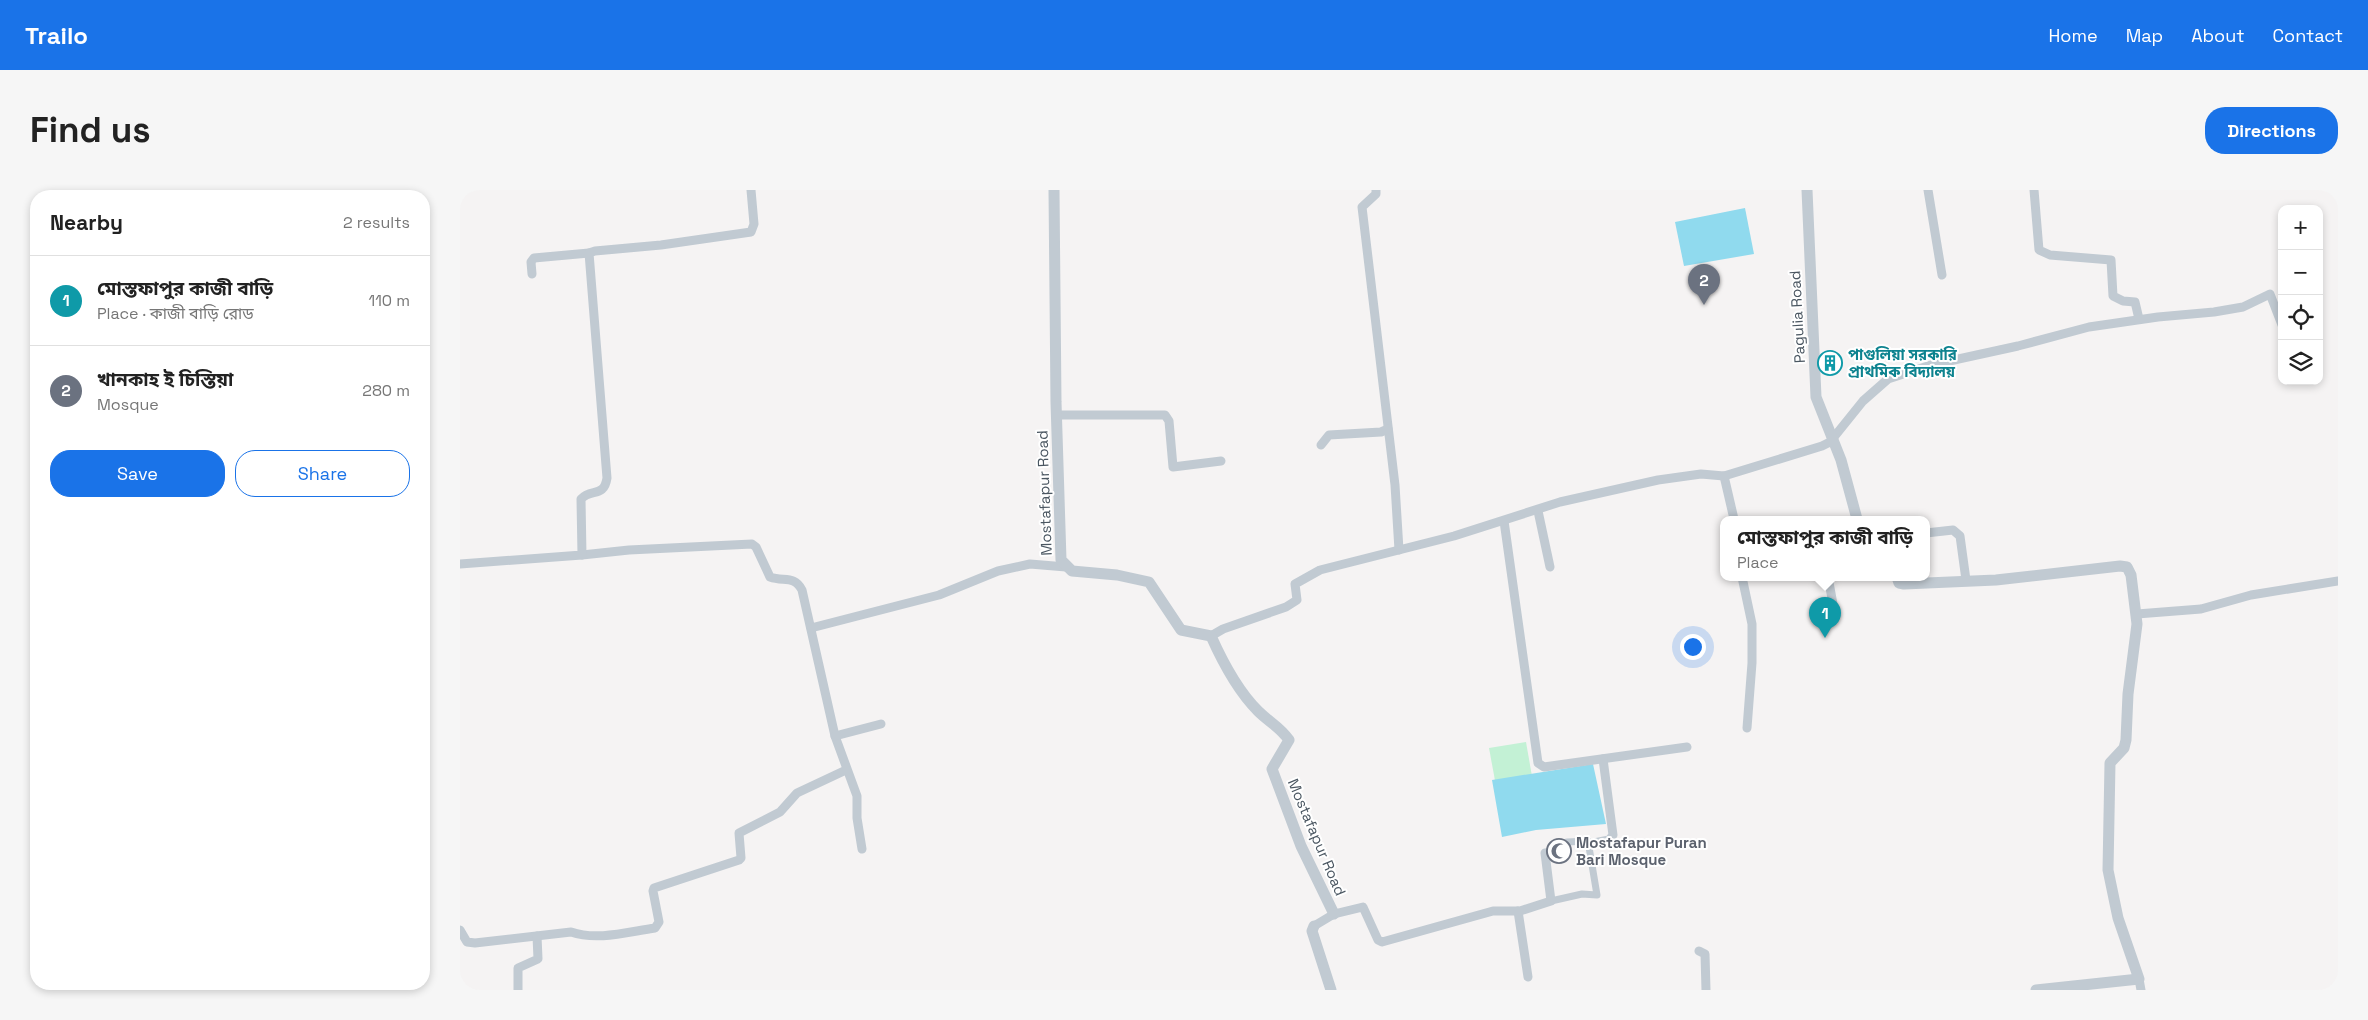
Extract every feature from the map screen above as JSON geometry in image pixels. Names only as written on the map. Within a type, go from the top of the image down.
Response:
[{"type":"street","points":[[532,274],[530,262],[534,258],[589,254],[595,251],[661,245],[751,232],[754,224],[751,190]]},
{"type":"street","name":"Mostafapur Road","points":[[1054,190],[1056,415],[1061,560],[1072,571],[1117,575],[1149,582],[1181,630],[1211,636],[1220,657],[1244,695],[1259,712],[1282,729],[1289,740],[1272,769],[1302,846],[1334,914],[1314,926],[1312,931],[1331,990]]},
{"type":"street","points":[[1376,190],[1376,194],[1362,207],[1388,429],[1399,550]]},
{"type":"street","name":"Pagulia Road","points":[[1807,190],[1816,398],[1841,460],[1856,516]]},
{"type":"street","points":[[1928,190],[1942,275]]},
{"type":"street","points":[[2034,190],[2039,250],[2050,255],[2111,260],[2113,296],[2123,302],[2135,302],[2140,319]]},
{"type":"street","points":[[582,555],[581,499],[583,496],[601,490],[606,486],[607,478],[589,254]]},
{"type":"street","points":[[1211,636],[1223,629],[1286,607],[1297,600],[1295,584],[1320,570],[1377,557],[1504,521],[1512,516],[1538,511],[1560,502],[1640,484],[1701,474],[1724,476],[1822,446],[1832,440],[1863,401],[1888,379],[1931,365],[2018,346],[2089,327],[2242,307],[2270,294],[2278,314]]},
{"type":"street","points":[[1056,415],[1165,415],[1169,421],[1173,467],[1221,462]]},
{"type":"street","points":[[1321,444],[1329,434],[1381,432],[1388,429]]},
{"type":"street","points":[[1724,476],[1733,516]]},
{"type":"street","points":[[1538,511],[1550,567]]},
{"type":"street","points":[[1504,521],[1538,764],[1544,767],[1687,747]]},
{"type":"street","points":[[1930,533],[1953,530],[1960,536],[1966,580]]},
{"type":"street","points":[[460,564],[629,550],[752,544],[756,548],[770,577],[793,579],[799,583],[835,736],[857,796],[857,818],[862,849]]},
{"type":"street","points":[[810,628],[939,595],[998,570],[1030,564],[1066,567]]},
{"type":"street","points":[[1899,581],[1904,584],[1996,580],[2120,566],[2127,567],[2131,575],[2137,614],[2128,694],[2126,740],[2124,748],[2110,763],[2108,870],[2118,918],[2140,984],[2036,990]]},
{"type":"street","points":[[1743,581],[1752,624],[1752,663],[1747,728]]},
{"type":"street","points":[[1829,581],[1834,604]]},
{"type":"street","points":[[2137,614],[2201,609],[2251,595],[2338,581]]},
{"type":"street","points":[[835,736],[881,724]]},
{"type":"street","points":[[1594,843],[1609,840],[1613,835],[1603,758]]},
{"type":"street","points":[[460,930],[467,942],[475,943],[571,932],[585,937],[596,937],[655,928],[659,922],[654,888],[739,860],[741,858],[738,833],[780,812],[797,793],[846,770]]},
{"type":"street","points":[[1334,914],[1363,907],[1378,940],[1382,942],[1494,911],[1518,912],[1551,901],[1582,894],[1597,895],[1588,841],[1567,842]]},
{"type":"street","points":[[1551,901],[1546,853],[1557,852]]},
{"type":"street","points":[[1518,912],[1528,976]]},
{"type":"street","points":[[518,990],[518,968],[538,959],[537,936]]},
{"type":"street","points":[[1698,951],[1705,954],[1706,990]]},
{"type":"green space","points":[[1526,742],[1533,782],[1496,786],[1489,748]]},
{"type":"water","points":[[1745,208],[1754,254],[1684,266],[1675,222]]},
{"type":"water","points":[[1593,764],[1606,824],[1536,830],[1502,837],[1492,780]]},
{"type":"place","name":"খানকাহ ই চিস্তিয়া","points":[[1704,305]]},
{"type":"place","name":"পাগুলিয়া সরকারি প্রাথমিক বিদ্যালয়","points":[[1830,363]]},
{"type":"place","name":"মোস্তফাপুর কাজী বাড়ি","points":[[1825,638]]},
{"type":"place","name":"Mostafapur Puran Bari Mosque","points":[[1559,851]]}]
